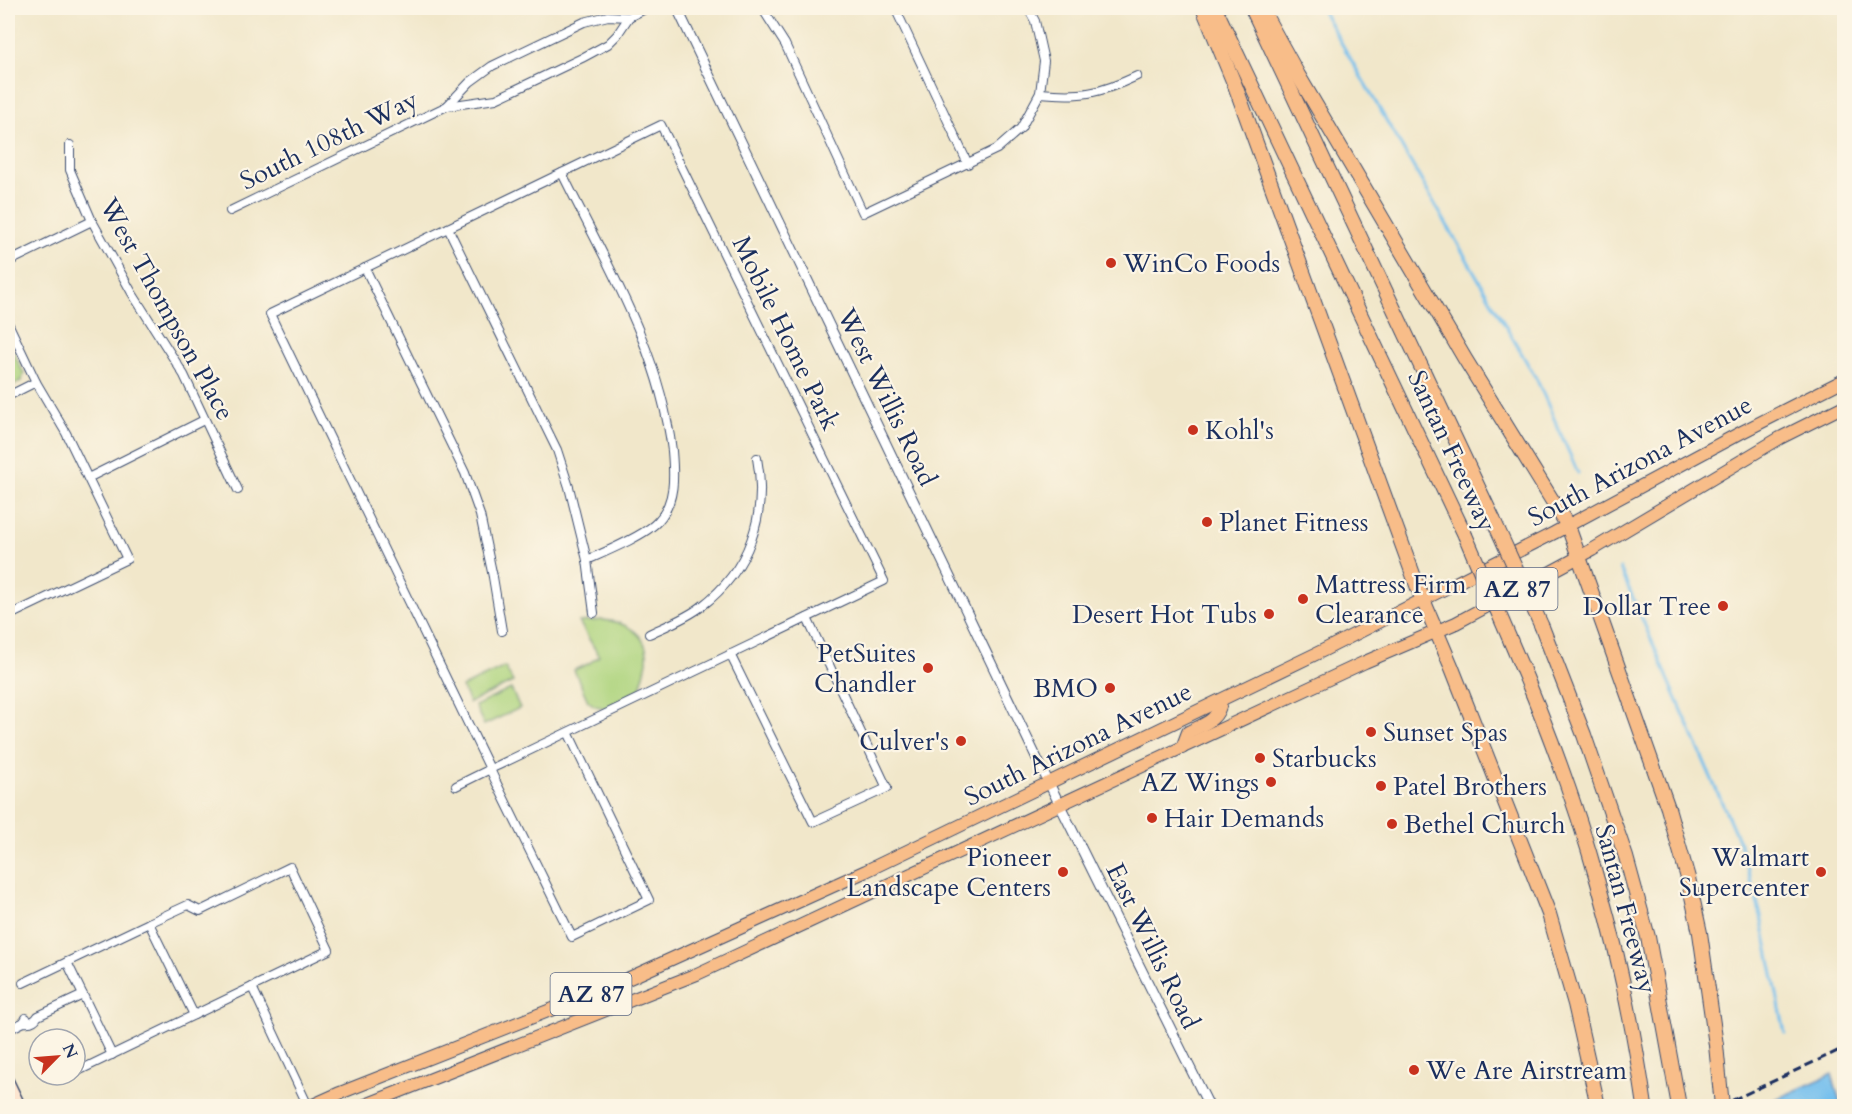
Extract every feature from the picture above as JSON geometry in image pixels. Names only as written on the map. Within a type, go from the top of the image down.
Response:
[{"type":"highway","points":[[1203,8],[1236,88],[1423,600],[1550,914],[1575,1004],[1597,1103]]},
{"type":"highway","name":"Santan Freeway","points":[[1215,8],[1465,535],[1544,719],[1598,882],[1618,964],[1645,1107]]},
{"type":"highway","name":"Santan Freeway","points":[[1252,8],[1493,519],[1542,627],[1584,735],[1626,857],[1648,937],[1679,1107]]},
{"type":"highway","points":[[1261,8],[1465,359],[1568,526],[1668,808],[1688,878],[1706,966],[1722,1107]]},
{"type":"main road","name":"South Arizona Avenue","points":[[309,1107],[339,1093],[614,985],[756,922],[1221,701],[1568,526],[1742,432],[1845,380]]},
{"type":"main road","name":"South Arizona Avenue","points":[[363,1107],[697,974],[1059,804],[1456,622],[1579,557],[1780,438],[1845,406]]},
{"type":"main road","points":[[1182,748],[1188,732],[1215,718],[1221,701]]},
{"type":"main road","points":[[8,1081],[20,1107]]},
{"type":"street","name":"South 108th Way","points":[[447,106],[470,82],[492,66],[584,22],[608,16],[629,17],[647,8]]},
{"type":"street","name":"West Willis Road","points":[[677,8],[1059,804]]},
{"type":"street","points":[[762,8],[785,44],[863,213],[997,149],[1021,128],[1040,93],[1044,61],[1035,21],[1028,8]]},
{"type":"street","points":[[894,8],[968,164]]},
{"type":"street","name":"South 108th Way","points":[[230,211],[447,106],[496,99],[582,58],[608,44],[629,17]]},
{"type":"street","points":[[1040,93],[1075,96],[1110,89],[1137,76]]},
{"type":"street","name":"Mobile Home Park","points":[[456,786],[490,769],[730,654],[884,581],[661,125],[270,314],[490,769],[572,937],[649,900],[568,732]]},
{"type":"street","name":"West Thompson Place","points":[[70,145],[70,170],[92,221],[132,293],[184,375],[238,490]]},
{"type":"street","points":[[562,173],[633,314],[650,357],[668,420],[673,466],[673,494],[669,505],[658,521],[622,544],[587,560]]},
{"type":"street","points":[[8,262],[92,221]]},
{"type":"street","points":[[448,228],[557,450],[569,487],[587,560],[594,613]]},
{"type":"street","points":[[365,268],[465,473],[480,515],[494,577],[502,631]]},
{"type":"street","points":[[8,323],[127,559],[8,616]]},
{"type":"street","points":[[8,396],[36,382]]},
{"type":"street","points":[[88,478],[204,420]]},
{"type":"street","points":[[649,634],[702,607],[728,581],[744,559],[755,535],[759,506],[761,479],[757,458]]},
{"type":"street","points":[[730,654],[813,822],[887,788],[807,618]]},
{"type":"street","name":"East Willis Road","points":[[1059,804],[1209,1107]]},
{"type":"street","points":[[23,983],[188,905],[200,912],[290,867],[329,950],[87,1067]]},
{"type":"street","points":[[149,923],[194,1015]]},
{"type":"street","points":[[67,962],[112,1055]]},
{"type":"street","points":[[252,987],[309,1107]]},
{"type":"street","points":[[8,1030],[24,1022],[28,1023],[83,995]]},
{"type":"green space","points":[[8,341],[24,374],[21,381],[8,387]]},
{"type":"green space","points":[[603,620],[620,623],[634,631],[644,643],[647,652],[646,668],[640,689],[605,708],[595,706],[588,701],[574,670],[599,656],[579,622]]},
{"type":"green space","points":[[505,667],[513,682],[469,703],[462,687]]},
{"type":"green space","points":[[511,689],[520,708],[484,725],[475,706]]},
{"type":"water","points":[[1832,1074],[1841,1106],[1774,1106],[1774,1100]]},
{"type":"waterway","points":[[1321,8],[1537,380],[1578,473]]},
{"type":"waterway","points":[[1620,568],[1743,851],[1761,916],[1785,1033]]},
{"type":"railway","points":[[1720,1106],[1844,1048]]},
{"type":"place","name":"WinCo Foods","points":[[1111,263]]},
{"type":"place","name":"Kohl's","points":[[1193,430]]},
{"type":"place","name":"Planet Fitness","points":[[1207,522]]},
{"type":"place","name":"Mattress Firm Clearance","points":[[1303,599]]},
{"type":"place","name":"Dollar Tree","points":[[1723,606]]},
{"type":"place","name":"Desert Hot Tubs","points":[[1269,614]]},
{"type":"place","name":"PetSuites Chandler","points":[[928,668]]},
{"type":"place","name":"BMO","points":[[1110,688]]},
{"type":"place","name":"Sunset Spas","points":[[1371,732]]},
{"type":"place","name":"Culver's","points":[[961,741]]},
{"type":"place","name":"Starbucks","points":[[1260,758]]},
{"type":"place","name":"AZ Wings","points":[[1271,782]]},
{"type":"place","name":"Patel Brothers","points":[[1381,786]]},
{"type":"place","name":"Hair Demands","points":[[1152,818]]},
{"type":"place","name":"Bethel Church","points":[[1392,824]]},
{"type":"place","name":"Pioneer Landscape Centers","points":[[1063,872]]},
{"type":"place","name":"Walmart Supercenter","points":[[1821,872]]},
{"type":"place","name":"We Are Airstream","points":[[1414,1070]]}]
